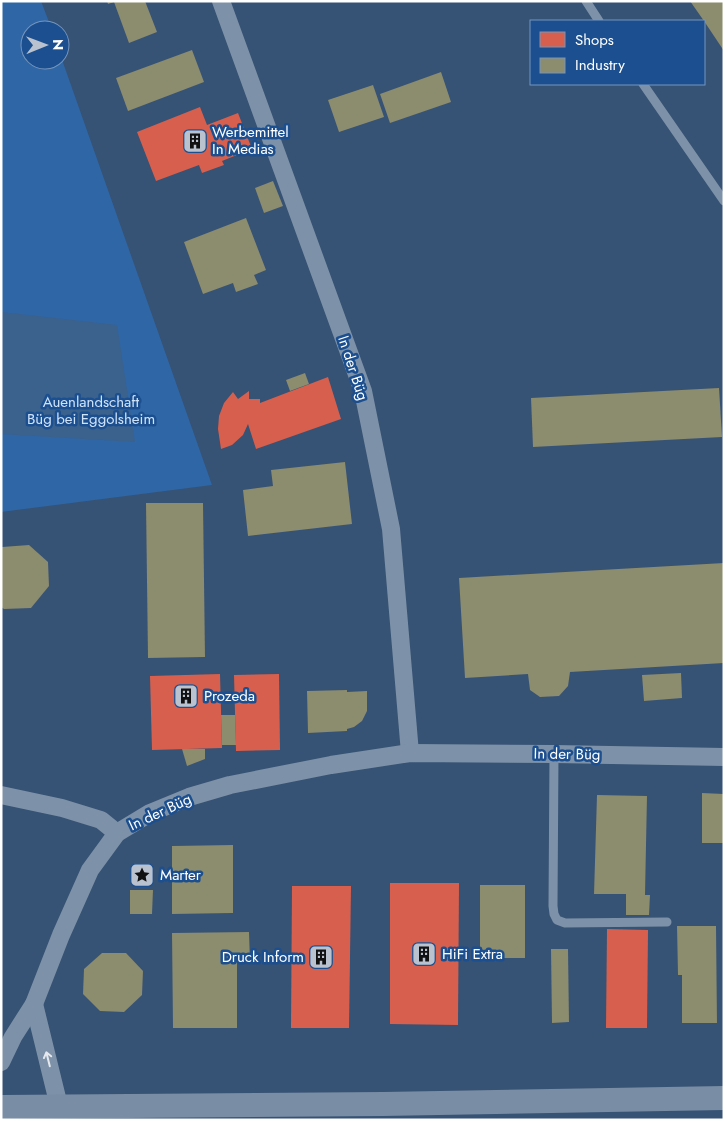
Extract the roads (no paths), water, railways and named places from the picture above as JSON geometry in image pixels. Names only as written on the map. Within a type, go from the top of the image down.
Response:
[{"type":"main road","points":[[1,1107],[59,1109],[383,1104],[485,1111],[724,1098]]},
{"type":"main road","points":[[383,1104],[408,1120]]},
{"type":"street","name":"In der Büg","points":[[222,1],[363,391],[392,529],[410,753]]},
{"type":"street","name":"In der Büg","points":[[1,1062],[13,1037],[34,1004],[61,935],[90,870],[117,833],[165,806],[230,785],[331,765],[410,753],[724,757]]},
{"type":"street","name":"In der Büg","points":[[1,795],[62,808],[101,820],[117,833]]},
{"type":"street","points":[[34,1004],[59,1109]]},
{"type":"lane","points":[[586,1],[598,20]]},
{"type":"lane","points":[[644,85],[724,201]]},
{"type":"lane","points":[[554,754],[553,906],[557,920],[565,922],[667,922]]},
{"type":"place","name":"Werbemittel In Medias","points":[[195,141]]},
{"type":"place","name":"Prozeda","points":[[186,696]]},
{"type":"place","name":"Marter","points":[[142,875]]},
{"type":"place","name":"HiFi Extra","points":[[424,954]]},
{"type":"place","name":"Druck Inform","points":[[321,957]]},
{"type":"park label","name":"Auenlandschaft Büg bei Eggolsheim","points":[[91,410]]}]
